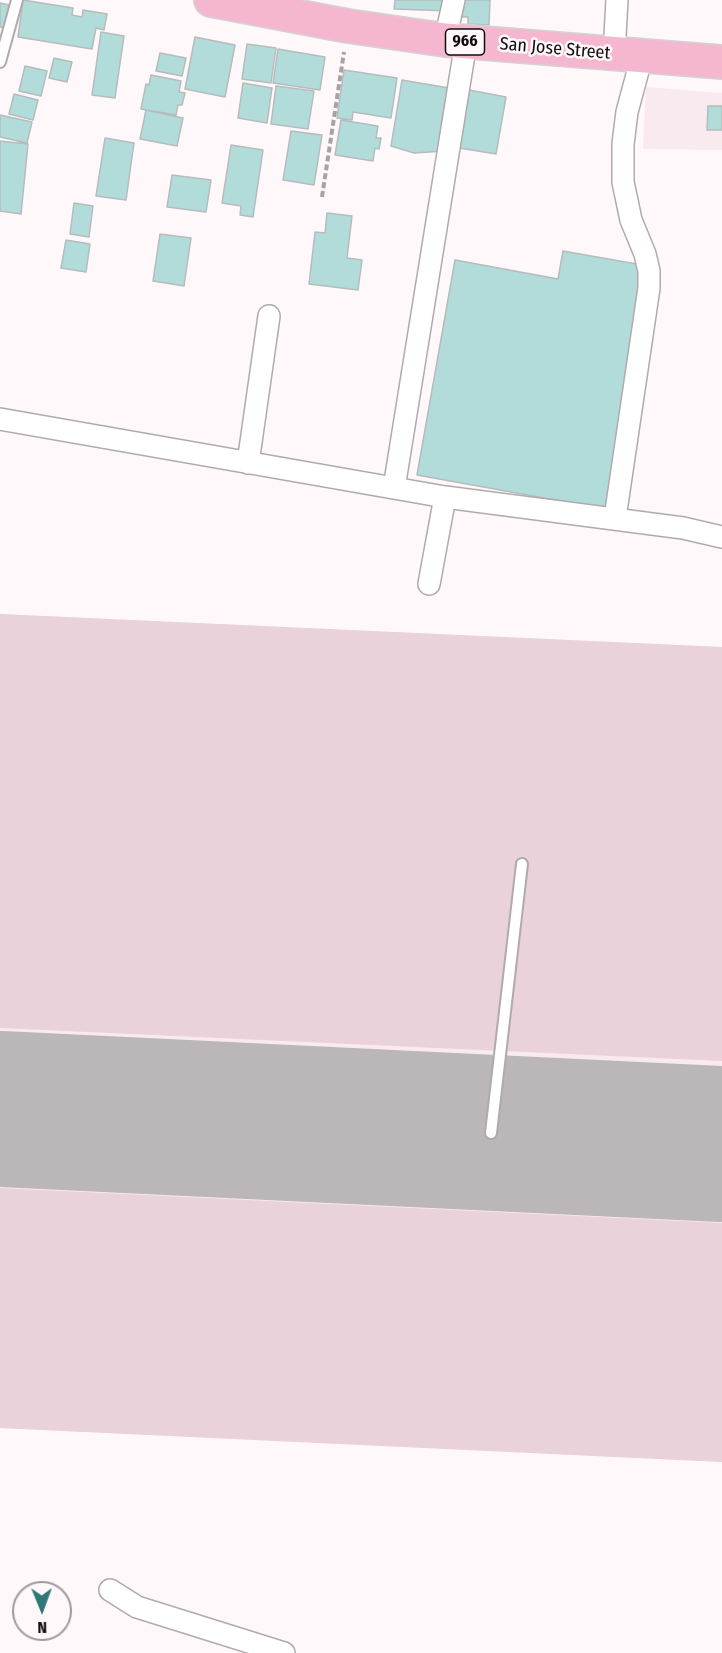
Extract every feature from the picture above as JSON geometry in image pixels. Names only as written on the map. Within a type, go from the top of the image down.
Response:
[{"type":"main road","name":"San Jose Street","points":[[211,0],[348,26],[455,41],[722,62]]},
{"type":"street","points":[[394,488],[455,41],[454,0]]},
{"type":"street","points":[[615,518],[650,288],[645,254],[631,220],[623,183],[628,55],[617,0]]},
{"type":"street","points":[[248,463],[269,316]]},
{"type":"street","points":[[0,419],[394,488],[683,528],[722,537]]},
{"type":"street","points":[[429,584],[445,496]]},
{"type":"street","points":[[110,1590],[137,1607],[284,1653]]},
{"type":"lane","points":[[0,62],[17,0]]},
{"type":"lane","points":[[491,1133],[522,864]]},
{"type":"path","points":[[322,197],[348,26]]},
{"type":"shaded area","points":[[646,87],[722,93],[722,150],[643,149]]},
{"type":"shaded area","points":[[0,614],[722,647],[722,1462],[0,1428]]},
{"type":"shaded area","points":[[0,614],[722,647],[722,1061],[0,1028]]},
{"type":"shaded area","points":[[0,1188],[722,1223],[722,1462],[0,1428]]},
{"type":"building","points":[[23,0],[73,8],[72,15],[82,17],[83,10],[107,14],[104,30],[96,28],[92,49],[18,37]]},
{"type":"building","points":[[395,0],[450,0],[450,11],[394,9]]},
{"type":"building","points":[[459,0],[490,0],[489,25],[468,24],[468,17],[458,17]]},
{"type":"building","points":[[0,3],[14,6],[9,29],[0,27]]},
{"type":"building","points":[[101,32],[124,36],[115,98],[92,95]]},
{"type":"building","points":[[195,37],[235,45],[225,97],[185,89]]},
{"type":"building","points":[[247,44],[276,48],[271,83],[242,79]]},
{"type":"building","points":[[278,49],[325,57],[320,90],[273,83]]},
{"type":"building","points":[[160,53],[186,58],[182,76],[156,71]]},
{"type":"building","points":[[54,58],[72,62],[67,82],[49,78]]},
{"type":"building","points":[[25,66],[47,71],[41,96],[19,91]]},
{"type":"building","points":[[344,70],[397,78],[391,118],[353,112],[352,120],[337,118]]},
{"type":"building","points":[[151,75],[181,81],[179,92],[185,93],[182,105],[178,105],[176,115],[141,109],[146,84],[149,85]]},
{"type":"building","points":[[402,80],[455,89],[444,151],[414,153],[391,146]]},
{"type":"building","points":[[243,83],[272,88],[267,123],[238,118]]},
{"type":"building","points":[[276,86],[314,91],[308,129],[271,124]]},
{"type":"building","points":[[469,90],[506,97],[496,154],[459,148]]},
{"type":"building","points":[[14,94],[38,100],[33,120],[9,114]]},
{"type":"building","points":[[708,106],[722,106],[722,130],[707,130]]},
{"type":"building","points":[[146,110],[183,118],[177,146],[140,139]]},
{"type":"building","points":[[0,115],[32,122],[27,143],[0,137]]},
{"type":"building","points":[[341,120],[378,126],[376,138],[381,138],[379,149],[375,148],[373,161],[335,155]]},
{"type":"building","points":[[291,131],[322,135],[314,185],[283,180]]},
{"type":"building","points":[[105,138],[134,143],[126,200],[96,196]]},
{"type":"building","points":[[0,141],[28,144],[21,214],[0,211]]},
{"type":"building","points":[[231,145],[263,150],[253,217],[240,215],[241,206],[222,203]]},
{"type":"building","points":[[172,175],[211,180],[206,212],[167,207]]},
{"type":"building","points":[[74,203],[93,206],[89,237],[70,234]]},
{"type":"building","points":[[327,213],[352,216],[347,258],[362,260],[358,290],[309,284],[315,232],[325,233]]},
{"type":"building","points":[[160,234],[191,238],[184,286],[153,281]]},
{"type":"building","points":[[66,240],[90,244],[86,272],[61,268]]},
{"type":"building","points":[[563,251],[648,266],[605,509],[417,475],[455,260],[558,279]]},
{"type":"runway","points":[[0,1109],[722,1144]]}]
